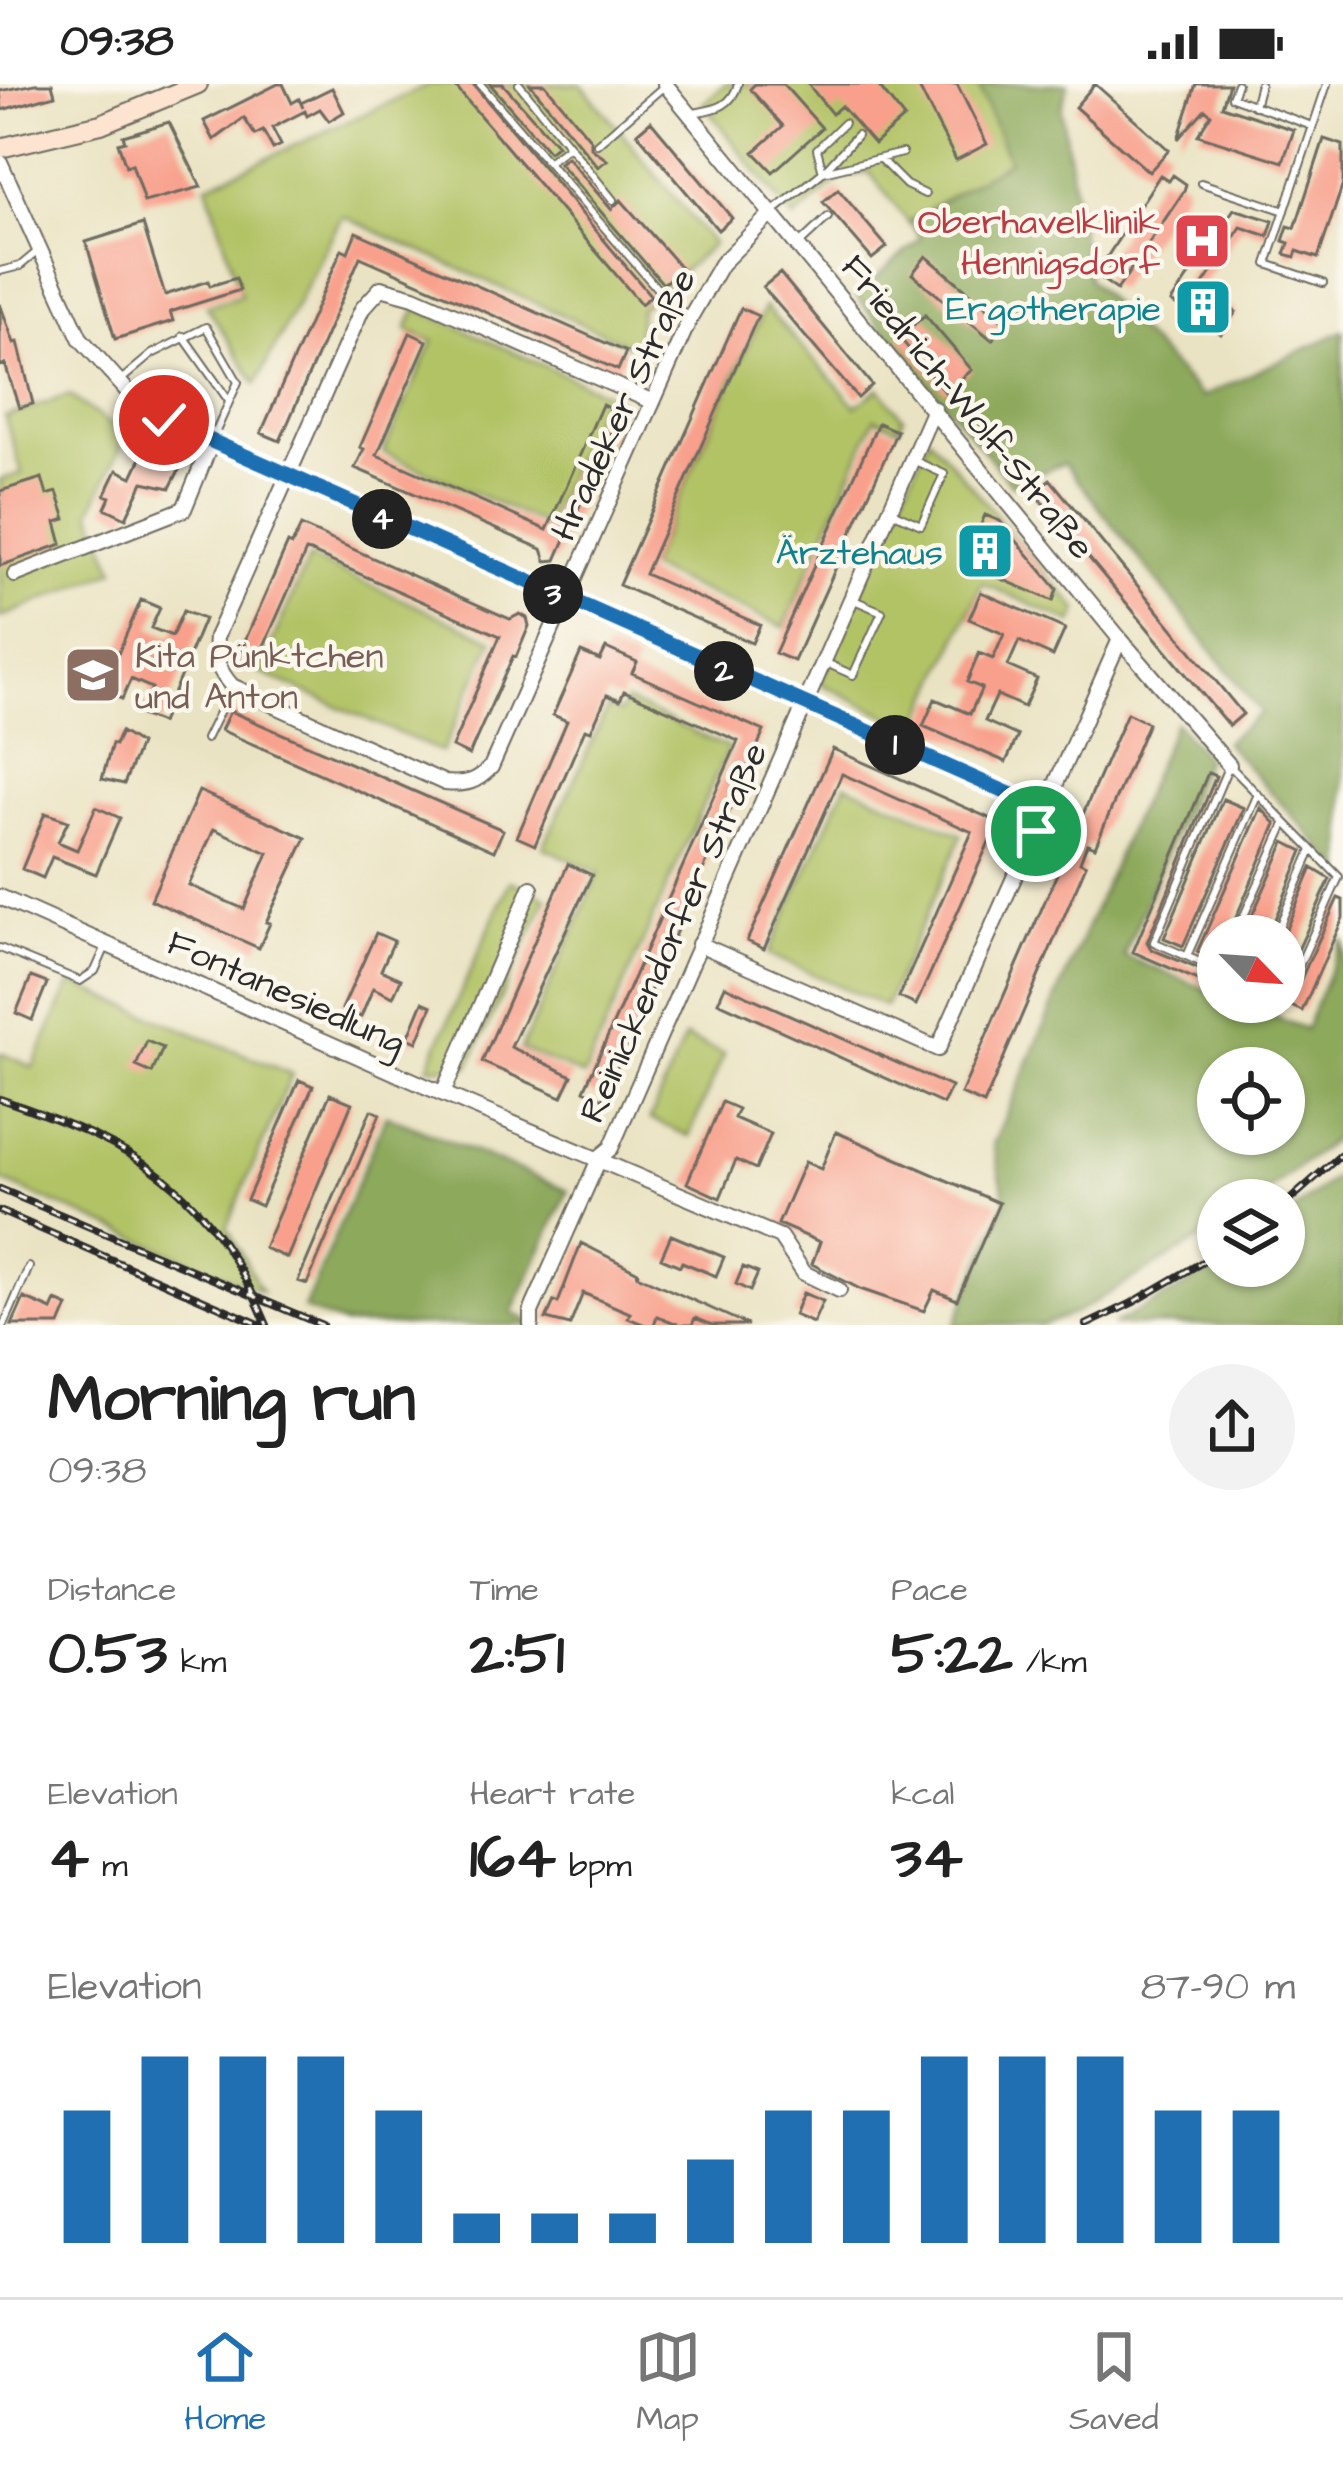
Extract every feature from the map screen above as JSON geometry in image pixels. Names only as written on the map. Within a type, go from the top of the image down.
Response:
[{"type":"main road","points":[[0,148],[101,124],[198,84]]},
{"type":"street","name":"Friedrich-Wolf-Straße","points":[[665,84],[1229,765]]},
{"type":"street","points":[[0,161],[42,248],[68,319],[119,383],[164,420],[1046,810]]},
{"type":"street","name":"Hradeker Straße","points":[[232,686],[445,783],[479,780],[491,767],[691,316],[721,264],[772,213]]},
{"type":"street","points":[[232,686],[219,671],[216,637],[362,309],[381,288],[414,297],[653,402]]},
{"type":"street","name":"Reinickendorfer Straße","points":[[600,1157],[611,1148],[934,409]]},
{"type":"street","points":[[15,575],[184,509],[211,443]]},
{"type":"street","points":[[699,944],[938,1049],[1120,639]]},
{"type":"street","points":[[443,1093],[531,888]]},
{"type":"street","name":"Fontanesiedlung","points":[[0,897],[780,1237],[804,1273],[839,1290]]},
{"type":"street","points":[[531,1325],[531,1312],[600,1157]]},
{"type":"lane","points":[[480,84],[674,308],[691,316]]},
{"type":"lane","points":[[519,84],[614,200]]},
{"type":"lane","points":[[597,143],[665,84]]},
{"type":"lane","points":[[689,114],[724,106],[738,84]]},
{"type":"lane","points":[[1237,84],[1232,97],[1313,126]]},
{"type":"lane","points":[[1254,106],[1260,84]]},
{"type":"lane","points":[[1323,283],[1267,265],[1327,84]]},
{"type":"lane","points":[[823,172],[818,149],[844,123]]},
{"type":"lane","points":[[772,213],[823,172],[857,135]]},
{"type":"lane","points":[[548,162],[570,145]]},
{"type":"lane","points":[[823,172],[902,154]]},
{"type":"lane","points":[[880,159],[906,185],[925,194]]},
{"type":"lane","points":[[1201,183],[1285,211]]},
{"type":"lane","points":[[798,244],[828,217]]},
{"type":"lane","points":[[0,271],[20,266],[42,248]]},
{"type":"lane","points":[[119,383],[134,366],[206,326],[238,382],[211,443]]},
{"type":"lane","points":[[183,336],[229,401]]},
{"type":"lane","points":[[890,511],[921,525],[944,474],[912,460]]},
{"type":"lane","points":[[823,662],[853,674],[882,612],[851,599]]},
{"type":"lane","points":[[206,739],[232,686]]},
{"type":"lane","points":[[1197,961],[1154,941],[1229,765],[1339,877],[1305,952]]},
{"type":"lane","points":[[1187,956],[1258,794]]},
{"type":"lane","points":[[1244,915],[1285,822]]},
{"type":"lane","points":[[1284,915],[1312,850]]},
{"type":"lane","points":[[0,947],[80,981],[95,971],[108,943]]},
{"type":"lane","points":[[4,1325],[29,1267]]},
{"type":"green space","points":[[431,84],[581,84],[713,244],[640,309],[637,349],[342,216],[256,384],[207,306],[241,295],[207,185]]},
{"type":"green space","points":[[725,84],[978,84],[1009,161],[908,222],[869,172],[841,178],[794,219],[703,104]]},
{"type":"green space","points":[[978,84],[1068,84],[1061,109],[1088,279],[1202,397],[1343,331],[1343,871],[1225,742],[1261,713],[1064,463],[1012,485],[856,296],[921,238],[908,222],[1009,161]]},
{"type":"green space","points":[[765,307],[856,406],[879,388],[903,418],[899,428],[875,418],[784,627],[648,568]]},
{"type":"green space","points":[[416,308],[616,398],[612,406],[600,402],[545,525],[383,452],[433,341],[407,329]]},
{"type":"green space","points":[[69,395],[126,436],[91,511],[115,570],[0,618],[0,480],[22,473],[5,417]]},
{"type":"green space","points":[[929,437],[1078,610],[1073,623],[982,583],[916,730],[820,683]]},
{"type":"green space","points":[[309,558],[493,640],[442,752],[259,672]]},
{"type":"green space","points":[[626,701],[728,748],[584,1076],[521,1049],[599,873],[543,847],[608,707],[620,713]]},
{"type":"green space","points":[[1175,722],[1206,758],[1124,956],[1197,986],[1197,1023],[1290,1023],[1305,1029],[1343,939],[1343,1132],[1283,1179],[1197,1179],[1197,1241],[1076,1313],[1042,1325],[955,1325],[1006,1201],[993,1145]]},
{"type":"green space","points":[[846,784],[962,835],[885,1006],[768,954]]},
{"type":"green space","points":[[510,881],[547,898],[468,1068],[428,1067]]},
{"type":"green space","points":[[71,983],[292,1074],[227,1227],[261,1291],[0,1180],[0,1053],[33,1067]]},
{"type":"green space","points":[[685,1037],[724,1054],[689,1136],[650,1119]]},
{"type":"green space","points":[[386,1115],[568,1191],[512,1313],[538,1325],[345,1325],[304,1309]]},
{"type":"green space","points":[[1343,1171],[1343,1325],[1112,1325],[1197,1280],[1197,1287],[1305,1287],[1305,1201]]},
{"type":"building","points":[[52,84],[55,95],[2,110],[0,91]]},
{"type":"building","points":[[283,84],[292,103],[299,99],[303,108],[301,103],[332,88],[344,112],[329,121],[320,109],[307,116],[305,111],[272,128],[281,145],[273,149],[263,131],[255,135],[244,118],[214,140],[204,121]]},
{"type":"building","points":[[453,84],[473,84],[651,296],[641,304]]},
{"type":"building","points":[[490,84],[503,84],[557,145],[549,152]]},
{"type":"building","points":[[530,84],[545,84],[591,140],[591,148],[607,160],[598,167]]},
{"type":"building","points":[[755,84],[783,84],[822,128],[773,172],[754,152],[783,126],[750,89]]},
{"type":"building","points":[[808,84],[877,84],[904,118],[874,144],[841,106],[832,114]]},
{"type":"building","points":[[917,84],[957,84],[987,144],[956,160]]},
{"type":"building","points":[[1095,84],[1169,150],[1149,172],[1075,107]]},
{"type":"building","points":[[1196,84],[1229,84],[1222,106],[1294,130],[1283,162],[1198,135],[1211,114],[1205,109],[1178,139]]},
{"type":"building","points":[[651,121],[732,218],[718,230],[637,133]]},
{"type":"building","points":[[169,122],[201,187],[144,202],[132,164],[126,166],[118,143],[125,141],[123,136]]},
{"type":"building","points":[[1324,139],[1343,145],[1343,184],[1318,258],[1297,251],[1295,257],[1285,254],[1289,243],[1283,241],[1288,226],[1295,228]]},
{"type":"building","points":[[567,157],[611,209],[621,200],[682,269],[663,284],[559,163]]},
{"type":"building","points":[[1160,175],[1169,181],[1173,175],[1186,184],[1184,191],[1117,290],[1103,280],[1112,265],[1105,260]]},
{"type":"building","points":[[838,189],[887,247],[872,259],[823,202]]},
{"type":"building","points":[[1234,209],[1273,221],[1268,236],[1241,227],[1200,289],[1236,312],[1221,334],[1171,302]]},
{"type":"building","points":[[143,224],[165,295],[208,281],[210,286],[236,278],[240,290],[170,312],[173,321],[115,339],[86,242]]},
{"type":"building","points":[[356,232],[626,352],[618,370],[360,257],[280,441],[261,433],[342,249],[348,252]]},
{"type":"building","points":[[926,256],[1006,323],[992,340],[912,274]]},
{"type":"building","points":[[780,273],[872,385],[858,398],[763,287]]},
{"type":"building","points":[[0,304],[14,343],[18,342],[33,404],[19,408],[5,364],[0,366]]},
{"type":"building","points":[[741,308],[758,316],[645,574],[760,625],[752,643],[619,585]]},
{"type":"building","points":[[925,315],[972,370],[945,392],[899,337]]},
{"type":"building","points":[[410,333],[427,341],[377,455],[547,530],[602,405],[620,413],[556,560],[546,561],[542,549],[355,468]]},
{"type":"building","points":[[878,423],[897,431],[794,661],[775,653]]},
{"type":"building","points":[[142,456],[153,461],[155,456],[180,468],[170,488],[143,482],[126,518],[105,508],[110,497],[105,495],[117,470],[132,477]]},
{"type":"building","points":[[42,478],[47,495],[57,492],[66,519],[56,522],[62,544],[0,566],[0,491]]},
{"type":"building","points":[[1050,479],[1243,714],[1229,726],[1034,492]]},
{"type":"building","name":"Ärztehaus","points":[[985,515],[1000,521],[1057,589],[1053,601],[964,563]]},
{"type":"building","points":[[301,526],[510,619],[520,614],[527,618],[529,626],[516,657],[469,755],[452,747],[500,636],[310,552],[306,551],[255,666],[237,659],[288,543],[292,545]]},
{"type":"building","points":[[981,592],[1065,629],[1053,656],[1019,641],[1008,666],[1037,679],[1024,707],[997,695],[985,721],[1018,736],[1006,762],[923,726],[935,699],[970,714],[982,688],[967,682],[979,653],[993,659],[1004,634],[969,619]]},
{"type":"building","points":[[141,600],[160,608],[151,628],[172,636],[183,611],[204,619],[161,723],[141,715],[152,688],[131,679],[122,699],[102,691]]},
{"type":"building","points":[[606,648],[637,662],[632,673],[764,731],[603,1099],[584,1090],[738,741],[624,691],[620,700],[607,695],[591,731],[585,729],[535,845],[517,837],[567,721],[553,715],[581,652],[600,660]]},
{"type":"building","points":[[230,711],[503,830],[494,851],[221,730]]},
{"type":"building","points":[[1127,713],[1148,723],[1095,847],[1087,844],[1080,862],[1086,865],[984,1104],[961,1094]]},
{"type":"building","points":[[121,732],[140,744],[124,784],[102,779],[112,744]]},
{"type":"building","points":[[833,749],[998,822],[916,1005],[899,997],[972,832],[842,774],[764,949],[747,941]]},
{"type":"building","points":[[1208,773],[1216,776],[1147,942],[1151,949],[1197,968],[1197,980],[1133,952]]},
{"type":"building","points":[[199,791],[306,838],[266,922],[270,923],[259,948],[151,900]],"holes":[[[214,829],[268,853],[244,909],[189,885]]]},
{"type":"building","points":[[1223,799],[1244,808],[1183,946],[1164,938]]},
{"type":"building","points":[[96,807],[120,818],[96,874],[52,857],[43,878],[22,869],[45,813],[68,821],[58,842],[77,850]]},
{"type":"building","points":[[1261,808],[1276,824],[1237,915],[1213,915]]},
{"type":"building","points":[[1285,842],[1303,851],[1277,915],[1252,915]]},
{"type":"building","points":[[568,864],[592,875],[511,1047],[572,1076],[562,1097],[482,1062]]},
{"type":"building","points":[[1312,868],[1330,879],[1305,934],[1305,915],[1292,915]]},
{"type":"building","points":[[1338,898],[1343,900],[1343,918],[1305,1004],[1305,970]]},
{"type":"building","points":[[376,933],[394,941],[381,970],[401,979],[393,997],[373,988],[361,1017],[342,1009]]},
{"type":"building","points":[[31,977],[47,983],[32,1020],[16,1013]]},
{"type":"building","points":[[725,986],[951,1087],[943,1104],[718,1002]]},
{"type":"building","points":[[423,1002],[432,1006],[417,1042],[408,1038]]},
{"type":"building","points":[[147,1041],[163,1048],[152,1073],[136,1066]]},
{"type":"building","points":[[299,1080],[313,1086],[261,1206],[247,1200]]},
{"type":"building","points":[[330,1094],[352,1103],[287,1258],[264,1248]]},
{"type":"building","points":[[722,1102],[738,1109],[734,1118],[771,1134],[756,1169],[736,1160],[720,1198],[687,1183]]},
{"type":"building","points":[[371,1110],[380,1114],[307,1284],[298,1281]]},
{"type":"building","points":[[836,1132],[999,1203],[957,1300],[934,1290],[924,1311],[860,1289],[812,1264],[820,1242],[778,1224],[805,1162],[821,1169]]},
{"type":"building","points":[[671,1235],[724,1257],[716,1276],[661,1258]]},
{"type":"building","points":[[581,1243],[637,1275],[748,1325],[712,1325],[695,1318],[692,1325],[680,1325],[657,1316],[654,1325],[645,1325],[628,1318],[630,1313],[583,1293],[570,1325],[546,1319],[554,1301],[558,1303]]},
{"type":"building","points":[[743,1267],[758,1273],[750,1291],[736,1284]]},
{"type":"building","points":[[803,1293],[823,1301],[813,1323],[794,1315]]},
{"type":"building","points":[[24,1298],[52,1310],[56,1301],[68,1306],[60,1325],[12,1325]]},
{"type":"railway","points":[[0,1099],[92,1135],[164,1178],[220,1238],[267,1325]]},
{"type":"railway","points":[[1305,1186],[1343,1153]]},
{"type":"railway","points":[[0,1189],[322,1325]]},
{"type":"railway","points":[[0,1211],[261,1325]]},
{"type":"railway","points":[[1086,1325],[1197,1265]]},
{"type":"place","name":"Oberhavelklinik Hennigsdorf","points":[[1202,241]]},
{"type":"place","name":"Ergotherapie","points":[[1203,307]]},
{"type":"place","name":"Ärztehaus","points":[[985,551]]},
{"type":"place","name":"Kita Pünktchen und Anton","points":[[93,675]]},
{"type":"route","points":[[164,420],[1046,810],[1036,831]]}]
